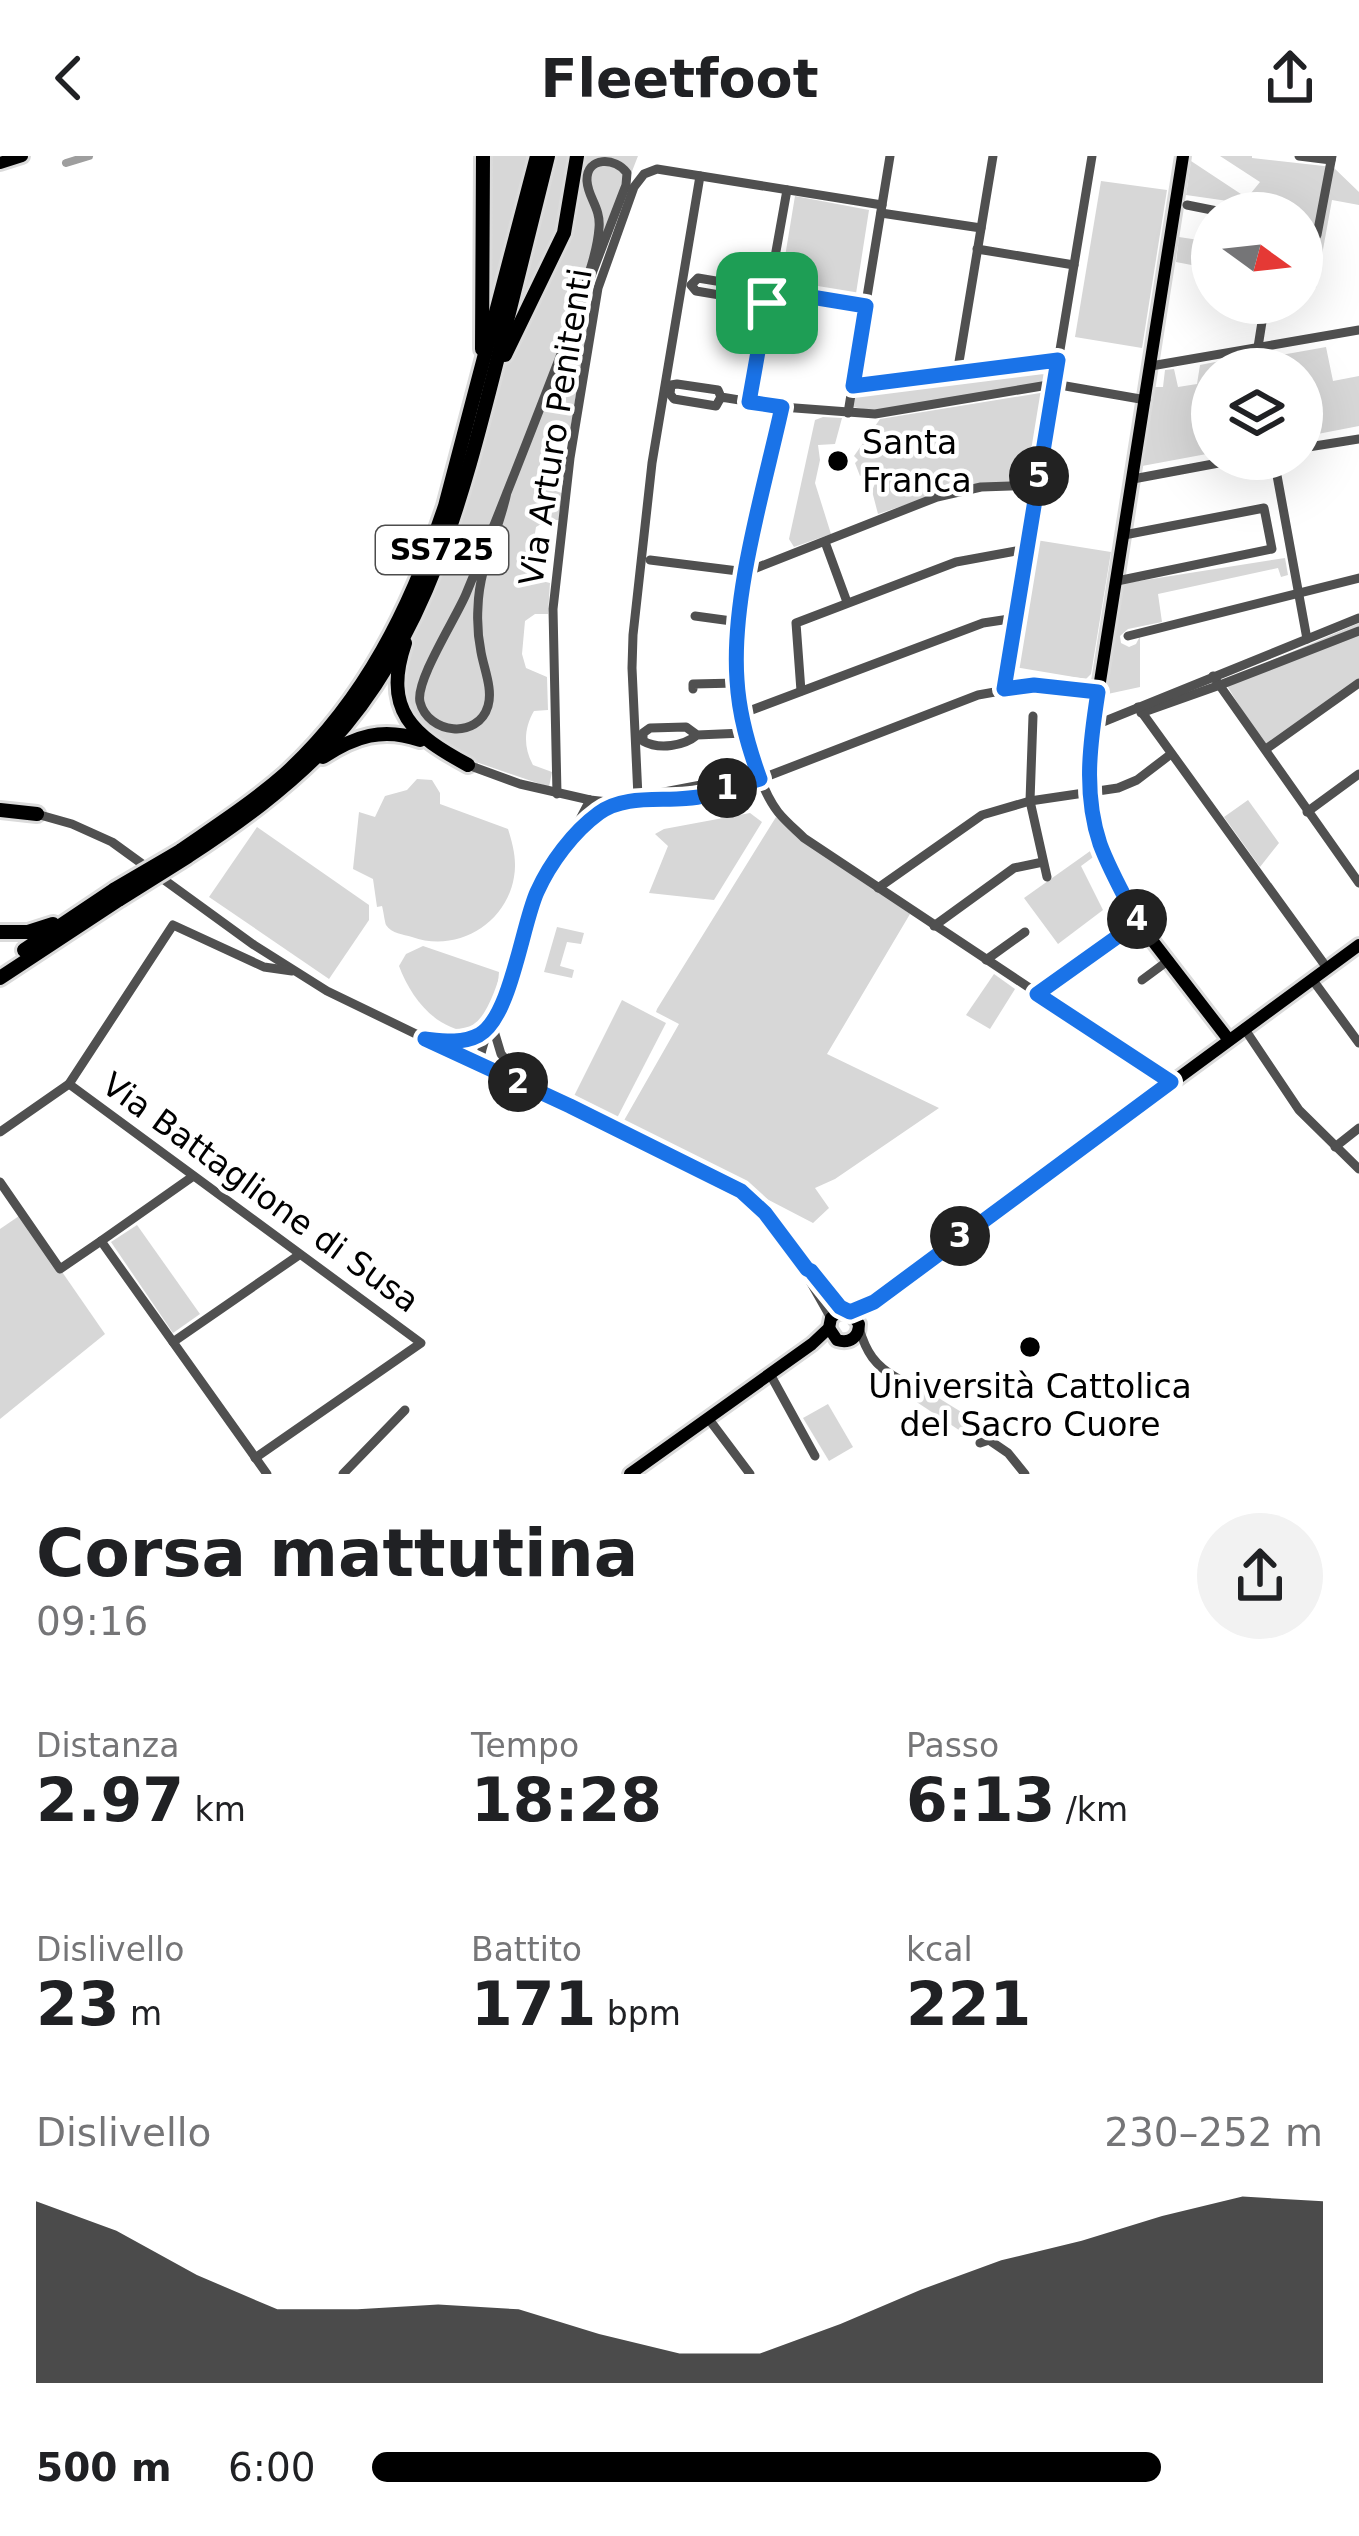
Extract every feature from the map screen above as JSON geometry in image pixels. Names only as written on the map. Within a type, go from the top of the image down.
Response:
[{"type":"highway","points":[[483,156],[486,379]]},
{"type":"highway","name":"SS725","points":[[0,967],[249,816],[330,742],[378,681],[415,615],[458,507],[537,156]]},
{"type":"highway","name":"SS725","points":[[184,854],[286,772],[344,710],[405,612],[426,563],[486,379],[548,156]]},
{"type":"highway","points":[[486,379],[564,233],[577,156]]},
{"type":"highway","points":[[415,615],[397,678],[405,716],[417,734],[468,765]]},
{"type":"highway","points":[[293,778],[360,736],[385,732],[430,744]]},
{"type":"highway","points":[[0,807],[37,814]]},
{"type":"highway","points":[[0,932],[28,932],[50,925],[117,894]]},
{"type":"highway","name":"SS725","points":[[0,978],[117,894]]},
{"type":"main road","points":[[0,163],[22,156]]},
{"type":"main road","points":[[1184,156],[1088,764],[1102,849],[1138,922],[1229,1040]]},
{"type":"main road","points":[[630,1474],[845,1325],[1359,945]]},
{"type":"street","points":[[848,412],[890,156]]},
{"type":"street","points":[[957,374],[993,156]]},
{"type":"street","points":[[1004,689],[1092,156]]},
{"type":"street","points":[[1299,156],[1331,158],[1323,203]]},
{"type":"street","points":[[507,492],[485,561],[478,603],[487,710],[468,727],[442,727],[421,706],[424,676],[467,592],[507,492],[626,185],[627,173],[614,161],[594,164],[586,176],[600,212],[599,233],[576,313]]},
{"type":"street","name":"Via Arturo Penitenti","points":[[557,794],[554,609],[570,458],[598,288],[634,187],[644,174],[657,169],[981,229]]},
{"type":"street","points":[[700,176],[652,463],[633,635],[638,796],[701,784],[724,771],[755,766]]},
{"type":"street","points":[[749,402],[787,190]]},
{"type":"street","points":[[1186,205],[1191,206]]},
{"type":"street","points":[[977,249],[1074,266]]},
{"type":"street","points":[[767,303],[696,291],[691,285],[698,278],[866,306]]},
{"type":"street","points":[[1258,347],[1262,324]]},
{"type":"street","points":[[1151,366],[1359,329]]},
{"type":"street","points":[[853,386],[1058,360]]},
{"type":"street","points":[[721,398],[875,414],[1054,384],[1146,400]]},
{"type":"street","points":[[671,385],[718,390],[721,398],[716,406],[674,399],[671,385]]},
{"type":"street","points":[[782,407],[746,572],[737,682],[744,733],[776,810],[804,838],[1171,1082]]},
{"type":"street","points":[[1323,445],[1359,439]]},
{"type":"street","points":[[1133,479],[1191,468]]},
{"type":"street","points":[[1278,480],[1307,639]]},
{"type":"street","points":[[650,560],[746,572],[937,497],[981,487],[1037,485]]},
{"type":"street","points":[[1117,581],[1272,549],[1264,508],[1124,536]]},
{"type":"street","points":[[1267,526],[1286,522]]},
{"type":"street","points":[[825,542],[848,602]]},
{"type":"street","points":[[751,544],[766,558],[778,560]]},
{"type":"street","points":[[801,692],[796,623],[956,562],[1027,549]]},
{"type":"street","points":[[1128,636],[1359,578]]},
{"type":"street","points":[[695,616],[739,622]]},
{"type":"street","points":[[741,714],[982,623],[1016,618]]},
{"type":"street","points":[[1216,681],[1307,639],[1356,628]]},
{"type":"street","points":[[1093,725],[1356,628]]},
{"type":"street","points":[[1216,681],[1359,883]]},
{"type":"street","points":[[693,689],[693,684],[737,682]]},
{"type":"street","points":[[1266,749],[1359,682]]},
{"type":"street","points":[[468,765],[590,800],[617,803],[705,796],[978,695],[1034,685],[1098,692]]},
{"type":"street","points":[[1140,710],[1327,968]]},
{"type":"street","points":[[1033,716],[1030,801],[1047,877]]},
{"type":"street","points":[[697,735],[686,727],[650,728],[644,741],[686,744],[697,735],[744,733]]},
{"type":"street","points":[[878,888],[982,815],[1030,801],[1118,788],[1171,754]]},
{"type":"street","points":[[1307,812],[1359,773]]},
{"type":"street","points":[[557,794],[572,808],[579,827]]},
{"type":"street","points":[[479,1064],[538,888],[579,827],[590,800]]},
{"type":"street","points":[[579,827],[617,803]]},
{"type":"street","points":[[37,814],[112,842],[294,971],[741,1191],[811,1271],[875,1363],[897,1378]]},
{"type":"street","points":[[934,926],[1014,868],[1043,862]]},
{"type":"street","points":[[1037,994],[1138,922]]},
{"type":"street","points":[[0,1132],[69,1084],[173,925],[264,967],[294,971]]},
{"type":"street","points":[[986,961],[1025,932]]},
{"type":"street","points":[[1142,980],[1169,960]]},
{"type":"street","points":[[1312,979],[1359,1042]]},
{"type":"street","points":[[1244,1028],[1299,1110],[1359,1169]]},
{"type":"street","points":[[425,1039],[460,1042],[491,1032]]},
{"type":"street","points":[[491,1032],[501,1054],[530,1087]]},
{"type":"street","name":"Via Battaglione di Susa","points":[[69,1084],[421,1343],[255,1458]]},
{"type":"street","points":[[1335,1147],[1359,1128]]},
{"type":"street","points":[[0,1182],[60,1269],[192,1177]]},
{"type":"street","points":[[101,1240],[266,1474]]},
{"type":"street","points":[[173,1342],[299,1255]]},
{"type":"street","points":[[845,1325],[867,1352]]},
{"type":"street","points":[[770,1374],[815,1456]]},
{"type":"street","points":[[343,1474],[405,1410]]},
{"type":"street","points":[[708,1418],[750,1474]]},
{"type":"street","points":[[980,1443],[989,1440],[1008,1453],[1025,1474]]},
{"type":"shaded area","points":[[488,156],[527,156],[486,329]]},
{"type":"shaded area","points":[[552,156],[569,156],[553,241],[506,337]]},
{"type":"shaded area","points":[[578,156],[638,156],[595,266],[582,325],[587,328],[570,431],[560,429],[545,441],[540,467],[545,485],[562,493],[559,520],[536,527],[531,573],[550,583],[548,614],[535,614],[525,621],[522,654],[526,668],[547,677],[548,710],[534,711],[526,738],[533,765],[552,772],[549,787],[476,762],[428,735],[410,713],[403,672],[457,534],[514,336],[540,301],[564,233]]},
{"type":"shaded area","points":[[1220,156],[1333,167],[1359,192],[1359,205],[1332,200],[1323,250],[1323,192],[1252,192],[1260,182]]},
{"type":"shaded area","points":[[1191,161],[1238,192],[1186,195]]},
{"type":"shaded area","points":[[1101,181],[1167,190],[1142,348],[1075,337]]},
{"type":"shaded area","points":[[795,196],[869,210],[855,300],[780,287]]},
{"type":"shaded area","points":[[1179,237],[1191,239],[1191,265],[1176,262]]},
{"type":"shaded area","points":[[1326,347],[1333,381],[1359,376],[1359,426],[1323,433],[1320,348]]},
{"type":"shaded area","points":[[1054,364],[1052,381],[874,411],[853,407],[855,388]]},
{"type":"shaded area","points":[[1174,369],[1178,387],[1191,385],[1191,457],[1142,466],[1155,387],[1163,387],[1165,370]]},
{"type":"shaded area","points":[[1046,392],[1031,481],[938,494],[878,514],[872,491],[875,469],[860,476],[854,456],[880,419]]},
{"type":"shaded area","points":[[842,418],[835,444],[818,445],[815,483],[831,534],[794,547],[789,539],[815,420]]},
{"type":"shaded area","points":[[1036,540],[1111,552],[1091,674],[1086,679],[1015,667]]},
{"type":"shaded area","points":[[1285,558],[1288,575],[1281,577],[1278,568],[1158,594],[1162,622],[1128,629],[1120,636],[1121,643],[1129,647],[1140,636],[1140,687],[1103,695],[1120,584]]},
{"type":"shaded area","points":[[1359,623],[1359,683],[1266,749],[1224,681]]},
{"type":"shaded area","points":[[417,779],[432,780],[440,804],[508,829],[510,835],[515,865],[509,894],[490,921],[462,938],[429,941],[391,930],[382,906],[377,907],[373,879],[353,869],[359,812],[375,817],[385,796],[407,790]]},
{"type":"shaded area","points":[[1248,800],[1279,843],[1260,867],[1224,817]]},
{"type":"shaded area","points":[[750,813],[762,822],[714,900],[649,893],[668,846],[655,834]]},
{"type":"shaded area","points":[[776,817],[910,914],[827,1054],[939,1108],[815,1188],[829,1208],[813,1223],[622,1124],[679,1024],[657,1009]]},
{"type":"shaded area","points":[[257,827],[369,905],[369,920],[329,979],[209,897]]},
{"type":"shaded area","points":[[1093,849],[1096,855],[1081,866],[1103,910],[1058,944],[1024,898]]},
{"type":"shaded area","points":[[557,927],[584,933],[581,944],[567,942],[560,966],[574,970],[572,978],[544,972]]},
{"type":"shaded area","points":[[423,946],[499,972],[491,1004],[471,1032],[436,1018],[410,989],[399,966],[406,954]]},
{"type":"shaded area","points":[[994,974],[1015,989],[990,1029],[966,1015]]},
{"type":"shaded area","points":[[622,1000],[666,1023],[616,1120],[573,1098]]},
{"type":"shaded area","points":[[22,1214],[105,1334],[0,1419],[0,1229]]},
{"type":"shaded area","points":[[137,1225],[200,1314],[173,1333],[111,1242]]},
{"type":"shaded area","points":[[911,1381],[984,1426],[974,1440],[903,1393]]},
{"type":"shaded area","points":[[828,1404],[853,1447],[829,1461],[803,1418]]},
{"type":"waterway","points":[[66,163],[89,156]]},
{"type":"place","name":"Santa Franca","points":[[838,461]]},
{"type":"place","name":"Università Cattolica del Sacro Cuore","points":[[1030,1347]]},
{"type":"route","points":[[769,290],[866,306],[853,386],[1058,360],[1004,689],[1034,685],[1098,692],[1088,764],[1093,811],[1102,849],[1138,922],[1037,994],[1171,1082],[874,1302],[850,1312],[840,1307],[777,1227],[741,1191],[425,1039],[460,1042],[487,1029],[514,968],[538,888],[567,844],[595,815],[617,803],[705,796],[760,779],[744,733],[736,667],[746,572],[782,407],[749,402],[767,303],[769,290]]}]
